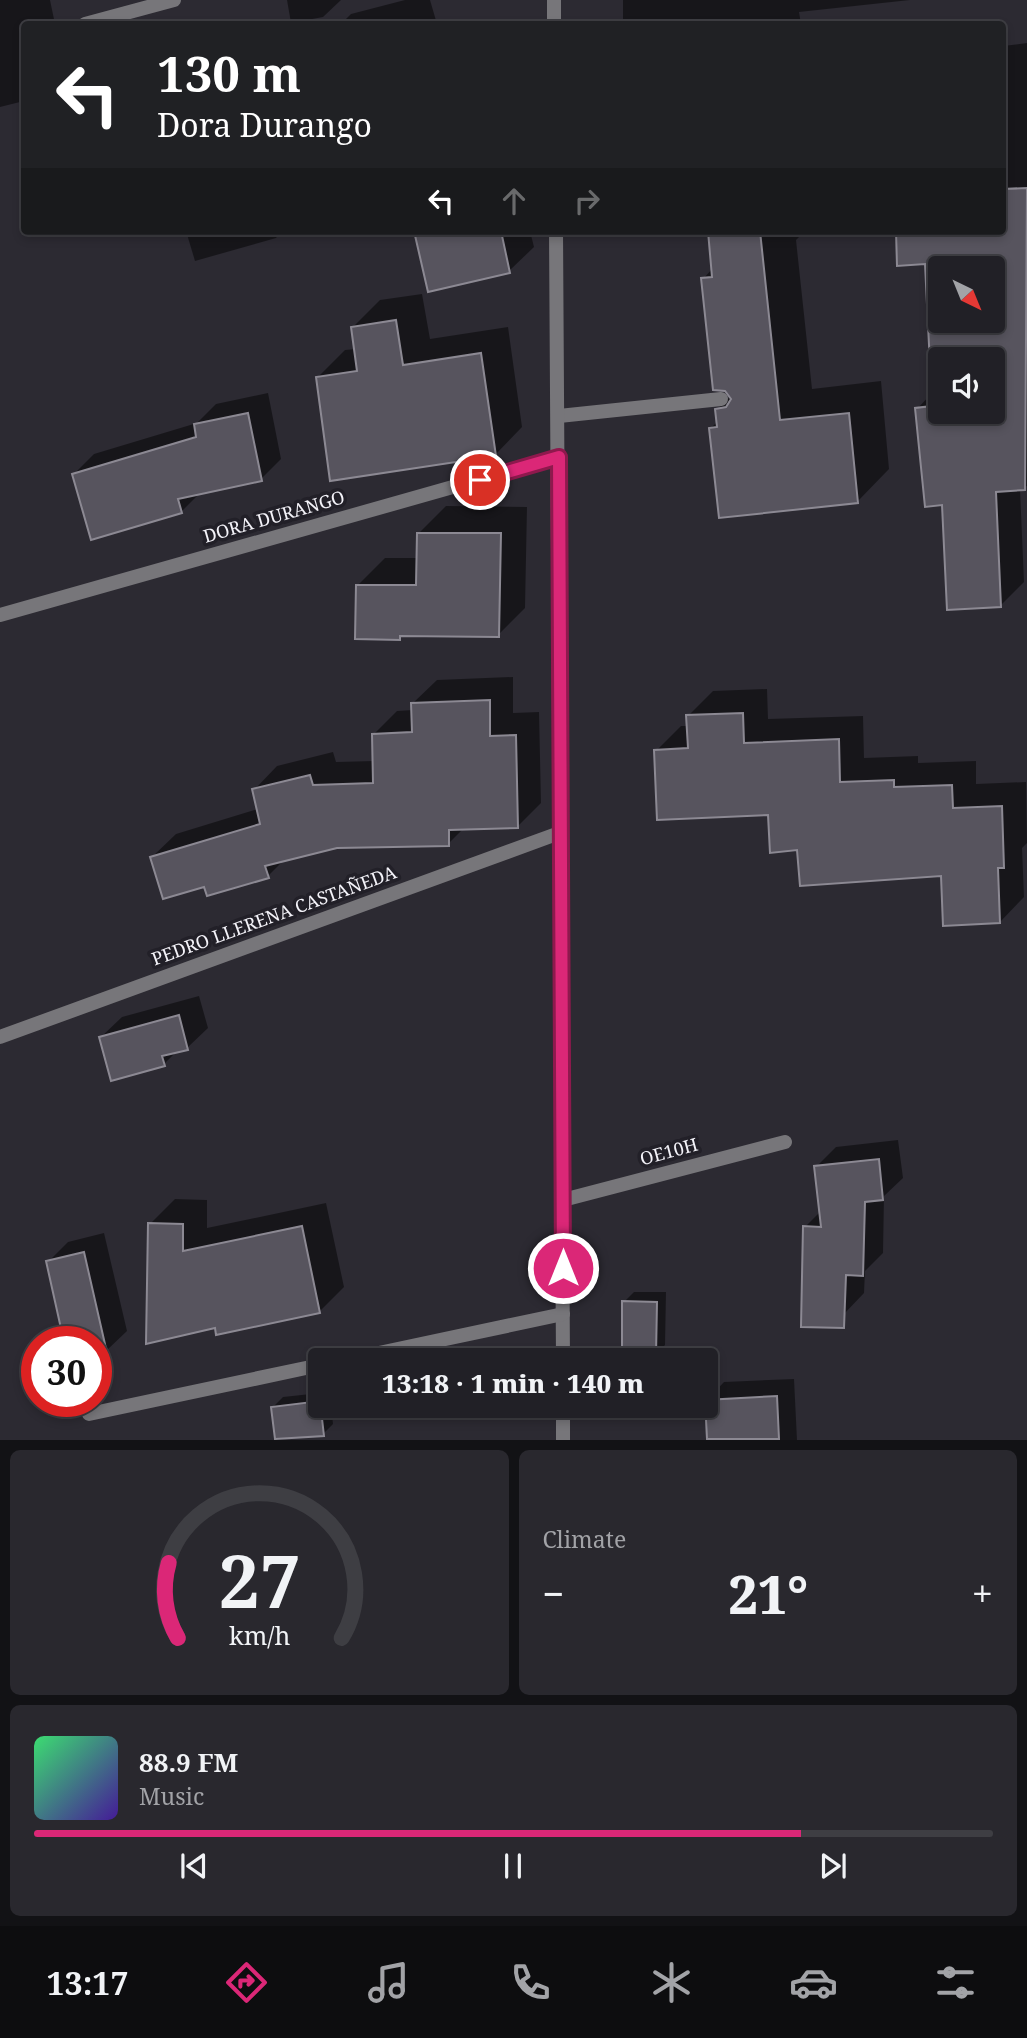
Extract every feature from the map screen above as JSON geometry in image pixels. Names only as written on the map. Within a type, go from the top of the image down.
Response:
[{"type":"street","points":[[96,21],[174,0]]},
{"type":"street","points":[[554,0],[554,21]]},
{"type":"street","points":[[556,235],[562,832],[563,1348]]},
{"type":"street","points":[[559,416],[721,399]]},
{"type":"street","name":"DORA DURANGO","points":[[0,615],[559,457]]},
{"type":"street","name":"PEDRO LLERENA CASTAÑEDA","points":[[0,1037],[562,832]]},
{"type":"street","name":"OE10H","points":[[563,1200],[785,1142]]},
{"type":"street","points":[[403,1348],[563,1314]]},
{"type":"street","points":[[112,1409],[308,1368]]},
{"type":"street","points":[[563,1418],[563,1440]]},
{"type":"building","points":[[1027,188],[1025,490],[996,492],[1001,607],[947,610],[942,505],[925,507],[915,408],[928,406],[928,424],[1005,424],[1005,347],[929,347],[928,333],[1005,333],[1005,256],[928,256],[928,325],[925,264],[897,266],[896,235],[1006,235],[1006,189]]},
{"type":"building","points":[[415,235],[502,235],[510,273],[428,292]]},
{"type":"building","points":[[708,235],[760,235],[780,420],[849,413],[858,503],[719,518],[709,428],[717,427],[715,409],[726,407],[731,399],[725,391],[713,390],[701,278],[712,277]]},
{"type":"building","points":[[396,320],[403,365],[481,353],[496,456],[330,481],[316,377],[357,371],[351,327]]},
{"type":"building","points":[[248,413],[262,481],[178,499],[182,513],[91,540],[72,474],[196,437],[194,424]]},
{"type":"building","points":[[417,533],[501,533],[499,637],[400,636],[400,640],[355,639],[356,585],[416,585]]},
{"type":"building","points":[[490,700],[490,736],[516,735],[518,828],[449,830],[449,846],[337,848],[265,866],[269,878],[207,896],[204,887],[163,899],[150,857],[260,824],[252,789],[310,775],[313,785],[373,783],[372,734],[412,732],[411,703]]},
{"type":"building","points":[[743,713],[744,743],[839,739],[840,782],[894,780],[894,787],[952,785],[953,808],[1002,806],[1004,868],[998,868],[1000,923],[943,926],[941,876],[800,886],[797,850],[770,853],[768,815],[657,820],[654,750],[688,748],[686,715]]},
{"type":"building","points":[[179,1015],[188,1050],[162,1056],[165,1066],[111,1081],[99,1037]]},
{"type":"building","points":[[879,1159],[883,1200],[865,1202],[863,1276],[846,1275],[844,1328],[801,1327],[803,1226],[821,1227],[814,1166]]},
{"type":"building","points":[[148,1223],[183,1224],[183,1251],[302,1226],[320,1313],[216,1335],[215,1328],[146,1344]]},
{"type":"building","points":[[84,1252],[101,1326],[60,1326],[46,1261]]},
{"type":"building","points":[[622,1301],[657,1302],[656,1348],[622,1348]]},
{"type":"building","points":[[777,1396],[779,1439],[707,1439],[706,1418],[718,1418],[718,1399]]},
{"type":"building","points":[[308,1402],[308,1418],[322,1418],[324,1436],[275,1439],[271,1407]]},
{"type":"route","points":[[480,480],[559,457],[563,1268]]}]
